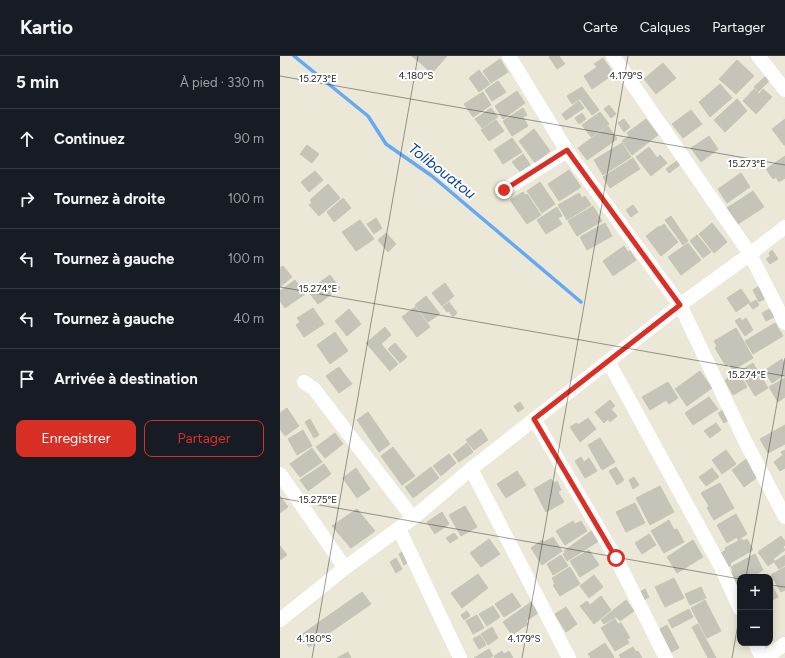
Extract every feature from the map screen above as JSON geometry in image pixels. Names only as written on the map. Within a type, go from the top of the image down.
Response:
[{"type":"street","points":[[509,56],[567,150],[680,305],[746,443],[785,517]]},
{"type":"street","points":[[613,56],[750,254],[785,323]]},
{"type":"street","points":[[758,56],[785,90]]},
{"type":"street","points":[[504,190],[567,150]]},
{"type":"street","points":[[280,620],[345,568],[413,518],[471,469],[608,361],[785,227]]},
{"type":"street","points":[[608,361],[721,567],[737,602]]},
{"type":"street","points":[[304,382],[314,389],[413,518]]},
{"type":"street","points":[[534,419],[616,558],[666,658]]},
{"type":"street","points":[[471,469],[568,658]]},
{"type":"street","points":[[280,474],[345,568]]},
{"type":"street","points":[[399,529],[460,658]]},
{"type":"street","points":[[757,646],[764,658],[785,644]]},
{"type":"building","points":[[412,56],[447,56],[432,73]]},
{"type":"building","points":[[559,56],[565,64],[557,69],[549,57]]},
{"type":"building","points":[[603,58],[614,74],[592,89],[584,76],[597,67],[594,64]]},
{"type":"building","points":[[500,59],[508,72],[491,83],[483,71]]},
{"type":"building","points":[[737,60],[754,76],[736,94],[719,79]]},
{"type":"building","points":[[663,63],[676,78],[656,94],[644,79]]},
{"type":"building","points":[[479,70],[490,84],[479,92],[469,78]]},
{"type":"building","points":[[769,73],[773,77],[758,92],[754,87]]},
{"type":"building","points":[[498,81],[506,92],[492,101],[485,90]]},
{"type":"building","points":[[720,84],[732,98],[710,117],[699,102]]},
{"type":"building","points":[[582,87],[599,110],[592,115],[580,99],[572,104],[567,96]]},
{"type":"building","points":[[754,89],[759,94],[763,89],[772,97],[756,114],[743,101]]},
{"type":"building","points":[[517,91],[525,103],[503,119],[495,106]]},
{"type":"building","points":[[483,92],[491,105],[473,117],[464,104]]},
{"type":"building","points":[[737,99],[747,111],[725,132],[714,120]]},
{"type":"building","points":[[579,101],[584,108],[566,120],[562,114]]},
{"type":"building","points":[[609,105],[616,114],[611,118],[604,109]]},
{"type":"building","points":[[491,108],[498,117],[482,128],[475,119]]},
{"type":"building","points":[[523,108],[527,115],[523,117],[528,126],[512,136],[503,121]]},
{"type":"building","points":[[691,110],[702,124],[683,138],[672,124]]},
{"type":"building","points":[[600,112],[609,124],[591,137],[582,125]]},
{"type":"building","points":[[582,113],[586,119],[579,124],[575,118]]},
{"type":"building","points":[[624,119],[630,127],[624,132],[618,123]]},
{"type":"building","points":[[646,119],[658,135],[632,155],[622,141],[629,136],[627,133]]},
{"type":"building","points":[[785,119],[785,145],[784,145],[772,129]]},
{"type":"building","points":[[496,120],[504,131],[489,141],[481,130]]},
{"type":"building","points":[[608,126],[617,139],[587,160],[578,148]]},
{"type":"building","points":[[534,129],[550,151],[535,163],[519,141]]},
{"type":"building","points":[[709,136],[718,149],[701,162],[691,148]]},
{"type":"building","points":[[512,138],[522,152],[503,164],[494,150]]},
{"type":"building","points":[[622,143],[631,157],[603,175],[594,160]]},
{"type":"building","points":[[307,145],[319,154],[312,163],[300,154]]},
{"type":"building","points":[[649,147],[657,158],[660,155],[667,163],[651,176],[636,157]]},
{"type":"building","points":[[523,154],[531,166],[521,173],[512,162]]},
{"type":"building","points":[[785,156],[785,178],[779,182],[776,177],[773,179],[766,169]]},
{"type":"building","points":[[633,158],[640,169],[610,188],[603,177]]},
{"type":"building","points":[[678,160],[681,164],[669,173],[666,169]]},
{"type":"building","points":[[569,170],[581,187],[559,201],[548,184]]},
{"type":"building","points":[[315,171],[323,180],[309,192],[301,182]]},
{"type":"building","points":[[741,173],[750,187],[727,203],[718,189]]},
{"type":"building","points":[[540,182],[555,204],[542,213],[527,191]]},
{"type":"building","points":[[328,184],[340,198],[319,216],[309,205],[312,203],[310,200]]},
{"type":"building","points":[[753,191],[764,207],[738,224],[727,208]]},
{"type":"building","points":[[523,192],[525,195],[527,194],[541,215],[527,224],[510,200]]},
{"type":"building","points":[[579,193],[582,198],[585,196],[591,205],[567,220],[558,205]]},
{"type":"building","points":[[343,198],[351,208],[334,222],[327,212]]},
{"type":"building","points":[[633,205],[638,212],[631,217],[626,210]]},
{"type":"building","points":[[593,206],[602,221],[577,236],[568,221]]},
{"type":"building","points":[[557,207],[562,216],[558,218],[562,224],[546,234],[537,220]]},
{"type":"building","points":[[671,216],[688,241],[683,245],[665,220]]},
{"type":"building","points":[[376,218],[382,228],[374,234],[367,224]]},
{"type":"building","points":[[360,220],[374,239],[356,251],[342,232]]},
{"type":"building","points":[[605,223],[612,236],[587,250],[580,237]]},
{"type":"building","points":[[712,223],[727,242],[714,253],[699,234]]},
{"type":"building","points":[[664,224],[678,242],[661,256],[646,236]]},
{"type":"building","points":[[386,233],[396,244],[388,252],[378,240]]},
{"type":"building","points":[[697,235],[711,252],[703,258],[690,241]]},
{"type":"building","points":[[688,243],[701,260],[681,275],[668,257]]},
{"type":"building","points":[[624,246],[628,252],[630,251],[636,260],[613,276],[603,261]]},
{"type":"building","points":[[772,250],[778,259],[770,264],[766,259],[770,256],[769,253]]},
{"type":"building","points":[[283,266],[292,277],[280,287],[280,268]]},
{"type":"building","points":[[330,275],[340,288],[318,304],[308,291]]},
{"type":"building","points":[[295,280],[305,294],[285,308],[280,301],[280,291]]},
{"type":"building","points":[[445,283],[454,296],[442,306],[432,293]]},
{"type":"building","points":[[761,285],[768,297],[759,302],[753,290]]},
{"type":"building","points":[[741,289],[750,302],[736,312],[727,298]]},
{"type":"building","points":[[426,296],[440,314],[428,322],[415,305]]},
{"type":"building","points":[[756,300],[759,305],[753,309],[749,304]]},
{"type":"building","points":[[449,302],[457,313],[453,317],[449,311],[447,312],[443,307]]},
{"type":"building","points":[[415,307],[430,327],[417,337],[402,317]]},
{"type":"building","points":[[313,308],[324,324],[304,337],[296,325],[300,322],[297,318]]},
{"type":"building","points":[[772,308],[776,316],[766,321],[762,313]]},
{"type":"building","points":[[349,309],[361,324],[347,336],[335,321]]},
{"type":"building","points":[[740,318],[742,321],[746,318],[753,330],[745,336],[735,321]]},
{"type":"building","points":[[775,323],[783,336],[753,354],[745,341]]},
{"type":"building","points":[[385,327],[391,335],[381,344],[398,364],[390,371],[366,343]]},
{"type":"building","points":[[736,328],[753,358],[733,370],[729,364],[726,366],[715,348],[717,346],[714,341]]},
{"type":"building","points":[[335,332],[348,351],[330,364],[317,345]]},
{"type":"building","points":[[395,343],[407,357],[400,363],[388,349]]},
{"type":"building","points":[[782,359],[785,364],[785,374],[772,383],[764,371]]},
{"type":"building","points":[[753,363],[768,388],[755,396],[740,371]]},
{"type":"building","points":[[339,367],[352,384],[339,393],[326,376]]},
{"type":"building","points":[[700,371],[712,388],[687,406],[675,389]]},
{"type":"building","points":[[738,372],[747,387],[733,395],[725,380]]},
{"type":"building","points":[[785,378],[785,397],[778,402],[769,387]]},
{"type":"building","points":[[668,382],[678,398],[669,404],[666,400],[650,410],[642,397]]},
{"type":"building","points":[[709,397],[718,409],[693,425],[685,413]]},
{"type":"building","points":[[610,400],[615,406],[611,409],[617,416],[610,422],[608,419],[604,423],[595,412]]},
{"type":"building","points":[[520,402],[524,408],[518,412],[514,406]]},
{"type":"building","points":[[287,408],[299,426],[285,436],[280,429],[280,413]]},
{"type":"building","points":[[725,409],[731,419],[724,423],[718,413]]},
{"type":"building","points":[[368,412],[390,444],[379,452],[357,420]]},
{"type":"building","points":[[588,418],[596,429],[580,442],[570,427],[577,423],[578,425]]},
{"type":"building","points":[[310,419],[319,435],[314,438],[305,422]]},
{"type":"building","points":[[716,423],[721,430],[710,438],[704,431]]},
{"type":"building","points":[[785,425],[785,444],[768,453],[760,439]]},
{"type":"building","points":[[481,429],[488,440],[474,450],[466,440]]},
{"type":"building","points":[[303,430],[312,446],[297,455],[288,439]]},
{"type":"building","points":[[335,433],[343,444],[325,458],[316,447]]},
{"type":"building","points":[[600,438],[615,462],[602,470],[588,445]]},
{"type":"building","points":[[467,443],[473,452],[459,462],[453,454]]},
{"type":"building","points":[[393,447],[415,476],[402,485],[381,456]]},
{"type":"building","points":[[312,448],[322,462],[300,477],[290,464]]},
{"type":"building","points":[[726,450],[736,464],[722,474],[712,460]]},
{"type":"building","points":[[785,450],[785,468],[780,471],[774,462],[783,455],[781,452]]},
{"type":"building","points":[[449,454],[456,463],[441,476],[433,466]]},
{"type":"building","points":[[581,457],[584,462],[589,458],[597,471],[585,478],[575,461]]},
{"type":"building","points":[[749,457],[759,476],[744,487],[732,470]]},
{"type":"building","points":[[324,464],[331,474],[308,491],[300,480]]},
{"type":"building","points":[[431,467],[439,478],[413,498],[405,487]]},
{"type":"building","points":[[616,467],[624,480],[617,485],[609,471]]},
{"type":"building","points":[[356,468],[370,489],[357,498],[343,478]]},
{"type":"building","points":[[712,468],[719,477],[706,486],[699,477]]},
{"type":"building","points":[[517,471],[526,485],[506,498],[497,484]]},
{"type":"building","points":[[634,477],[639,485],[633,489],[629,480]]},
{"type":"building","points":[[551,479],[554,483],[557,481],[561,490],[558,492],[564,502],[546,512],[534,489]]},
{"type":"building","points":[[720,483],[734,508],[714,520],[707,508],[709,506],[701,493]]},
{"type":"building","points":[[660,486],[674,512],[650,525],[636,498]]},
{"type":"building","points":[[280,496],[288,507],[280,513]]},
{"type":"building","points":[[635,503],[645,523],[626,532],[616,512]]},
{"type":"building","points":[[465,506],[477,527],[461,536],[449,515]]},
{"type":"building","points":[[357,509],[375,531],[351,548],[332,526]]},
{"type":"building","points":[[442,512],[449,524],[435,534],[427,522]]},
{"type":"building","points":[[736,514],[747,534],[738,540],[737,537],[727,543],[717,525]]},
{"type":"building","points":[[669,520],[674,530],[677,529],[684,542],[664,553],[651,531]]},
{"type":"building","points":[[573,521],[575,524],[581,521],[587,531],[565,545],[556,531]]},
{"type":"building","points":[[593,530],[599,541],[567,561],[563,554],[565,553],[564,551]]},
{"type":"building","points":[[454,533],[458,538],[450,543],[446,538]]},
{"type":"building","points":[[649,534],[656,545],[642,554],[635,543]]},
{"type":"building","points":[[781,536],[785,541],[785,545],[783,547],[785,550],[773,559],[775,561],[768,566],[758,552]]},
{"type":"building","points":[[553,537],[562,551],[542,565],[531,548],[542,540],[544,542]]},
{"type":"building","points":[[489,539],[500,554],[481,567],[470,553]]},
{"type":"building","points":[[742,539],[743,541],[747,539],[753,550],[730,563],[731,565],[726,569],[721,553],[726,550],[725,548]]},
{"type":"building","points":[[693,540],[703,557],[677,573],[667,557]]},
{"type":"building","points":[[280,546],[287,555],[280,560]]},
{"type":"building","points":[[589,550],[599,565],[580,577],[570,561]]},
{"type":"building","points":[[404,551],[410,561],[404,565],[399,554]]},
{"type":"building","points":[[755,554],[763,570],[756,574],[737,574],[736,585],[730,573],[733,571],[731,567]]},
{"type":"building","points":[[561,555],[568,566],[553,575],[547,564]]},
{"type":"building","points":[[785,555],[785,565],[779,569],[774,562]]},
{"type":"building","points":[[396,558],[402,569],[396,573],[390,562]]},
{"type":"building","points":[[570,567],[580,584],[560,596],[553,585],[555,584],[552,578]]},
{"type":"building","points":[[785,567],[785,590],[781,592],[773,578],[773,574]]},
{"type":"building","points":[[478,574],[488,588],[462,608],[451,593]]},
{"type":"building","points":[[594,575],[603,587],[589,598],[580,586]]},
{"type":"building","points":[[674,578],[684,598],[665,607],[655,587]]},
{"type":"building","points":[[701,587],[706,598],[690,605],[685,594]]},
{"type":"building","points":[[773,588],[778,597],[773,600]]},
{"type":"building","points":[[645,589],[649,597],[644,600],[640,592]]},
{"type":"building","points":[[362,592],[371,604],[309,647],[301,635]]},
{"type":"building","points":[[512,593],[521,606],[504,617],[495,604]]},
{"type":"building","points":[[601,596],[611,610],[594,624],[580,606],[587,601],[590,605]]},
{"type":"building","points":[[626,600],[634,611],[620,621],[616,617],[604,624],[601,620]]},
{"type":"building","points":[[705,600],[721,631],[707,638],[691,608]]},
{"type":"building","points":[[531,602],[538,613],[526,621],[528,624],[512,635],[503,622]]},
{"type":"building","points":[[493,606],[500,617],[487,626],[479,614]]},
{"type":"building","points":[[566,607],[577,624],[566,632],[555,614]]},
{"type":"building","points":[[689,609],[693,617],[672,628],[668,620]]},
{"type":"building","points":[[467,611],[470,616],[464,620],[461,615]]},
{"type":"building","points":[[477,615],[484,628],[473,634],[466,621]]},
{"type":"building","points":[[615,619],[618,624],[621,623],[630,638],[627,639],[629,643],[615,651],[601,628]]},
{"type":"building","points":[[698,624],[716,658],[708,658],[692,627]]},
{"type":"building","points":[[667,625],[679,648],[670,653],[658,630]]},
{"type":"building","points":[[492,627],[498,638],[488,645],[481,634]]},
{"type":"building","points":[[480,635],[486,645],[479,649],[473,639]]},
{"type":"building","points":[[605,643],[614,657],[591,658],[588,654]]},
{"type":"building","points":[[633,647],[636,652],[638,651],[642,658],[621,658],[619,655]]},
{"type":"building","points":[[489,649],[493,656],[489,658],[474,658]]},
{"type":"building","points":[[502,651],[504,654],[509,651],[513,658],[495,658],[494,656]]},
{"type":"building","points":[[348,652],[351,658],[337,658]]},
{"type":"waterway","name":"Tolibouatou","points":[[294,56],[368,116],[386,144],[432,176],[581,302]]},
{"type":"route","points":[[504,190],[567,150],[680,305],[534,419],[616,558]]}]
